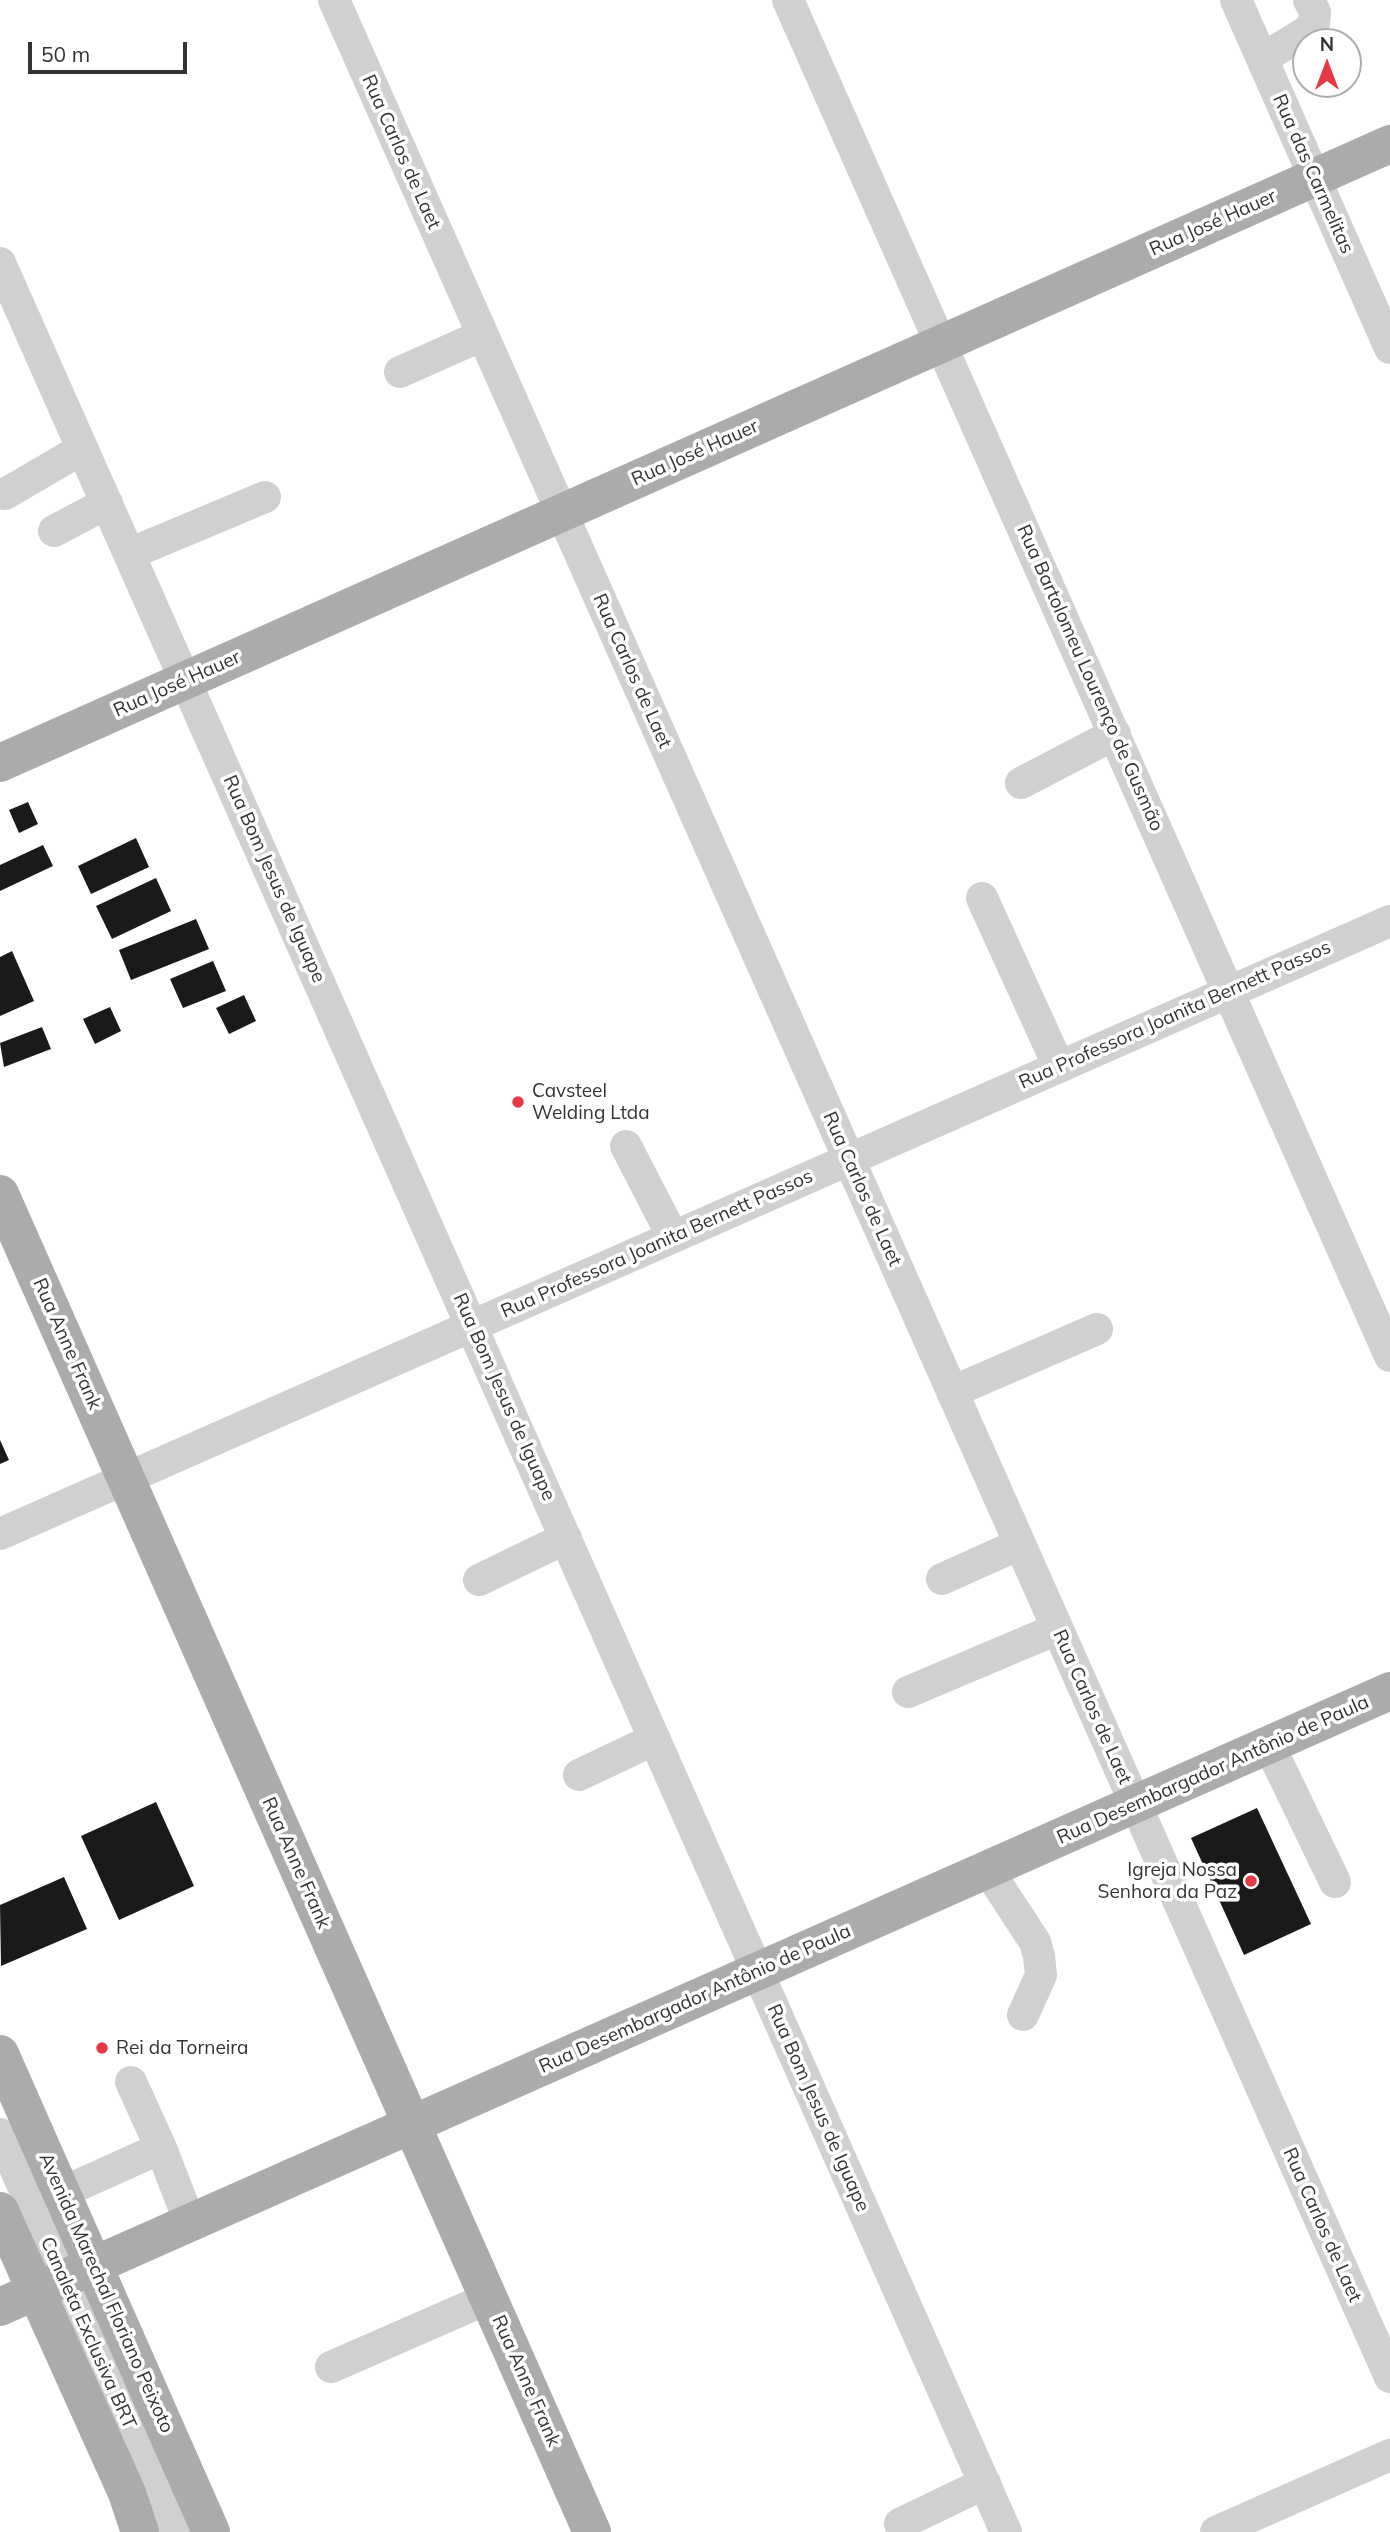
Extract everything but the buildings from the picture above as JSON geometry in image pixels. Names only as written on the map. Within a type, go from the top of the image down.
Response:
[{"type":"main road","name":"Rua José Hauer","points":[[0,763],[1390,144]]},
{"type":"main road","name":"Rua Anne Frank","points":[[0,1194],[592,2532]]},
{"type":"main road","name":"Rua Desembargador Antônio de Paula","points":[[0,2307],[1390,1692]]},
{"type":"main road","name":"Avenida Marechal Floriano Peixoto","points":[[0,2054],[61,2193],[65,2279],[140,2532]]},
{"type":"main road","name":"Avenida Marechal Floriano Peixoto","points":[[0,2211],[65,2279],[211,2532]]},
{"type":"street","name":"Rua Carlos de Laet","points":[[334,0],[1390,2378]]},
{"type":"street","name":"Rua Bartolomeu Lourenço de Gusmão","points":[[789,0],[1390,1356]]},
{"type":"street","name":"Rua das Carmelitas","points":[[1236,0],[1390,348]]},
{"type":"street","points":[[1262,59],[1309,30],[1314,23],[1315,12],[1309,0]]},
{"type":"street","name":"Rua Bom Jesus de Iguape","points":[[0,263],[1006,2532]]},
{"type":"street","points":[[400,372],[483,335]]},
{"type":"street","points":[[5,494],[82,449]]},
{"type":"street","points":[[129,554],[265,497]]},
{"type":"street","points":[[54,531],[107,503]]},
{"type":"street","points":[[1021,783],[1115,734]]},
{"type":"street","points":[[982,898],[1059,1067]]},
{"type":"street","name":"Rua Professora Joanita Bernett Passos","points":[[0,1534],[1390,920]]},
{"type":"street","points":[[626,1146],[673,1237]]},
{"type":"street","points":[[952,1392],[1097,1329]]},
{"type":"street","points":[[479,1580],[566,1538]]},
{"type":"street","points":[[942,1579],[1020,1544]]},
{"type":"street","points":[[908,1692],[1057,1629]]},
{"type":"street","points":[[579,1775],[655,1739]]},
{"type":"street","points":[[1269,1745],[1335,1882]]},
{"type":"street","points":[[988,1870],[1035,1942],[1039,1956],[1041,1975],[1023,2015]]},
{"type":"street","points":[[131,2082],[161,2148],[190,2223]]},
{"type":"street","name":"Canaleta Exclusiva BRT","points":[[0,2134],[176,2532]]},
{"type":"street","points":[[61,2193],[161,2148]]},
{"type":"street","points":[[331,2367],[489,2298]]},
{"type":"street","points":[[1216,2532],[1390,2455]]},
{"type":"street","points":[[900,2524],[985,2483]]},
{"type":"place","name":"Cavsteel Welding Ltda","points":[[518,1102]]},
{"type":"place","name":"Igreja Nossa Senhora da Paz","points":[[1251,1881]]},
{"type":"place","name":"Rei da Torneira","points":[[102,2048]]}]
